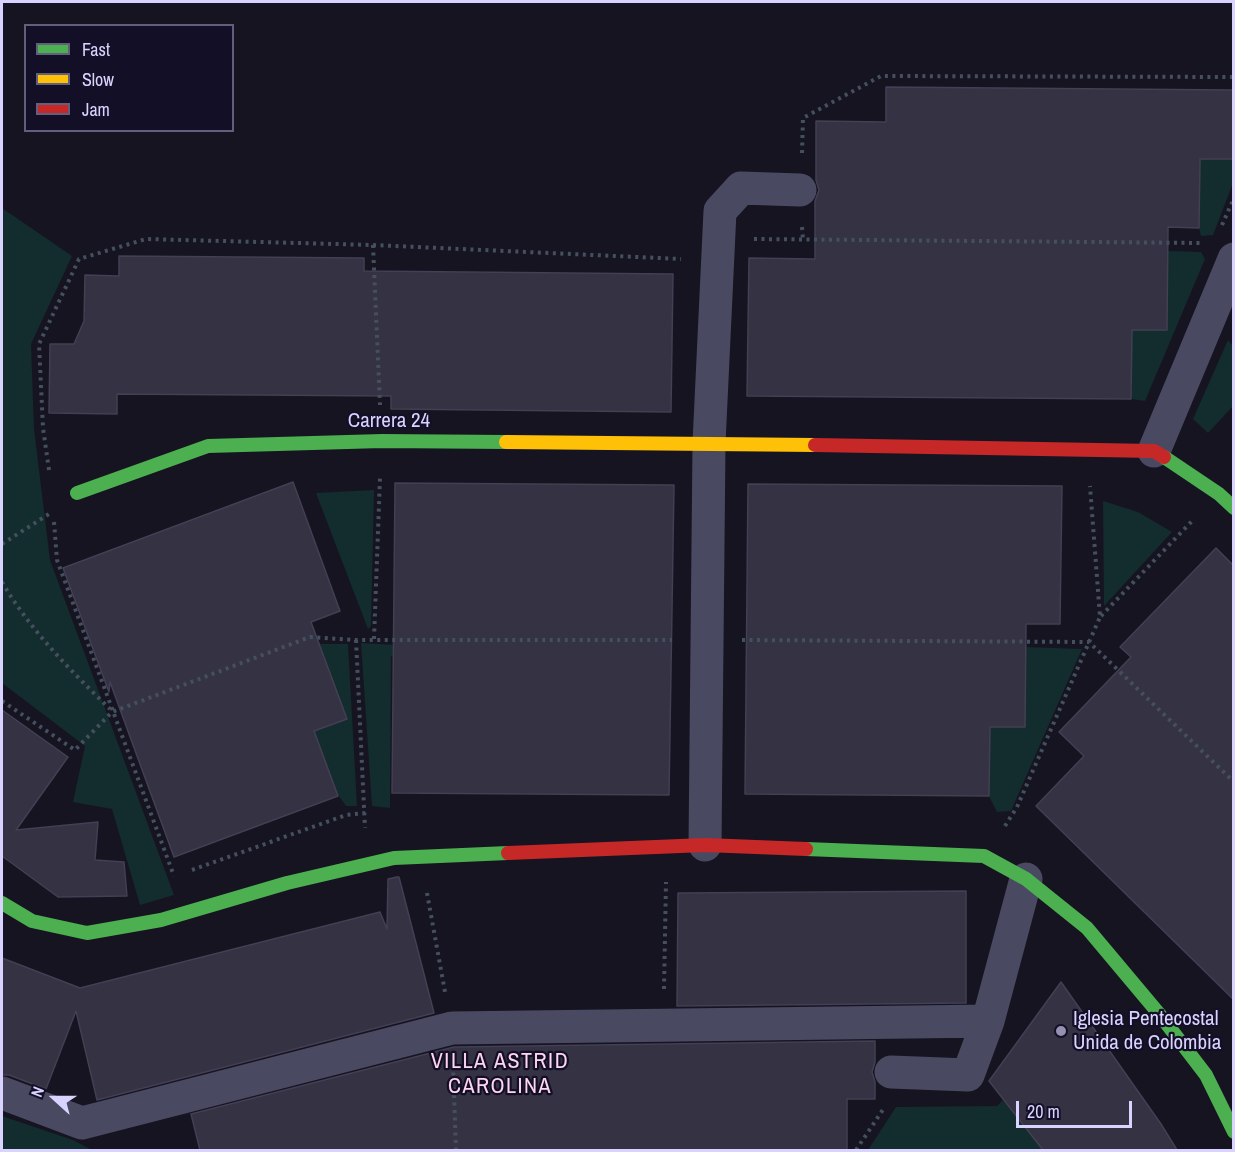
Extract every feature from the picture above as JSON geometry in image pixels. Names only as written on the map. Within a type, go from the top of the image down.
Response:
[{"type":"street","points":[[705,845],[709,443],[720,211],[741,188],[800,190]]},
{"type":"street","points":[[1222,246],[1154,450],[1219,494],[1233,508]]},
{"type":"street","name":"Carrera 24","points":[[77,493],[208,446],[382,441],[709,443],[1154,450]]},
{"type":"street","points":[[2,903],[32,921],[87,933],[161,920],[287,883],[394,858],[705,845],[984,856],[1026,879],[1087,928],[1160,1015],[1206,1076],[1233,1131]]},
{"type":"street","points":[[891,1072],[968,1075],[988,1021],[1026,879]]},
{"type":"street","points":[[2,1093],[82,1123],[452,1028],[988,1021]]},
{"type":"path","points":[[803,118],[881,76],[1233,77]]},
{"type":"path","points":[[49,475],[43,428],[39,344],[79,259],[146,239],[373,245],[719,249],[1222,246],[1233,198]]},
{"type":"path","points":[[1087,449],[1100,617]]},
{"type":"path","points":[[984,856],[1017,807],[1100,617],[1219,494]]},
{"type":"path","points":[[2,544],[54,510],[57,560],[173,877],[346,815],[365,813]]},
{"type":"path","points":[[2,582],[19,611],[112,712]]},
{"type":"path","points":[[2,701],[75,750],[112,712],[310,637],[356,640],[1089,642],[1233,782]]},
{"type":"path","points":[[356,640],[366,865]]},
{"type":"path","points":[[663,1025],[666,880]]},
{"type":"path","points":[[856,1150],[889,1100],[891,1072]]},
{"type":"green space","points":[[1200,159],[1234,159],[1233,183],[1213,235],[1201,236],[1199,228]]},
{"type":"green space","points":[[2,208],[72,256],[31,344],[34,429],[50,560],[174,895],[140,905],[112,809],[73,802],[85,746],[2,683]]},
{"type":"green space","points":[[1168,251],[1201,252],[1205,259],[1145,401],[1131,399],[1132,330],[1167,329]]},
{"type":"green space","points":[[1228,340],[1233,346],[1233,406],[1208,433],[1193,419]]},
{"type":"green space","points":[[374,490],[371,626],[368,629],[316,493]]},
{"type":"green space","points":[[1103,501],[1138,512],[1172,532],[1104,606]]},
{"type":"green space","points":[[361,643],[396,645],[397,655],[391,656],[390,808],[372,806]]},
{"type":"green space","points":[[320,644],[348,644],[357,806],[346,806],[336,792],[314,731],[346,719]]},
{"type":"green space","points":[[1025,647],[1082,649],[1011,811],[997,812],[989,796],[990,727],[1025,727]]},
{"type":"green space","points":[[1003,1100],[1043,1150],[868,1150],[896,1107],[997,1106]]},
{"type":"green space","points":[[2,1116],[73,1140],[92,1150],[2,1150]]},
{"type":"building","points":[[886,87],[1233,90],[1233,159],[1200,159],[1199,228],[1168,227],[1167,330],[1132,330],[1131,399],[747,396],[749,258],[815,259],[815,201],[819,190],[816,180],[816,121],[886,122]]},
{"type":"building","points":[[119,256],[364,258],[364,271],[673,274],[671,412],[391,409],[391,396],[117,394],[117,414],[49,413],[50,344],[74,344],[84,321],[85,275],[119,276]]},
{"type":"building","points":[[293,482],[340,611],[311,622],[347,719],[314,731],[338,796],[174,857],[110,682],[109,692],[63,568]]},
{"type":"building","points":[[395,483],[674,485],[669,795],[392,793]]},
{"type":"building","points":[[748,484],[1062,486],[1060,624],[1026,624],[1025,727],[990,727],[989,796],[745,794]]},
{"type":"building","points":[[1216,548],[1233,565],[1233,999],[1036,806],[1084,756],[1059,732],[1131,657],[1120,647]]},
{"type":"building","points":[[2,710],[68,757],[16,830],[98,822],[95,860],[124,862],[127,896],[58,897],[2,856]]},
{"type":"building","points":[[399,877],[434,1013],[97,1100],[76,1011],[46,1089],[9,1075],[2,1075],[2,958],[80,988],[380,912],[387,929],[388,879]]},
{"type":"building","points":[[966,891],[966,1003],[677,1006],[678,893]]},
{"type":"building","name":"Iglesia Pentecostal Unida de Colombia","points":[[1061,982],[1177,1150],[1043,1150],[989,1081]]},
{"type":"building","points":[[875,1041],[875,1062],[872,1072],[875,1082],[875,1099],[847,1099],[847,1150],[200,1150],[191,1114],[454,1047]]},
{"type":"traffic: fast","points":[[77,493],[208,446],[382,441],[506,442]]},
{"type":"traffic: fast","points":[[1164,457],[1219,494],[1234,508]]},
{"type":"traffic: fast","points":[[806,849],[984,856],[1026,879],[1087,928],[1160,1015],[1206,1075],[1234,1132]]},
{"type":"traffic: fast","points":[[2,903],[32,921],[87,933],[161,920],[287,883],[394,858],[508,853]]},
{"type":"traffic: slow","points":[[506,442],[815,445]]},
{"type":"traffic: jam","points":[[815,445],[1154,451],[1164,457]]},
{"type":"traffic: jam","points":[[508,853],[705,845],[806,849]]},
{"type":"place","name":"Iglesia Pentecostal Unida de Colombia","points":[[1061,1031]]},
{"type":"district","name":"VILLA ASTRID CAROLINA","points":[[500,1074]]}]
